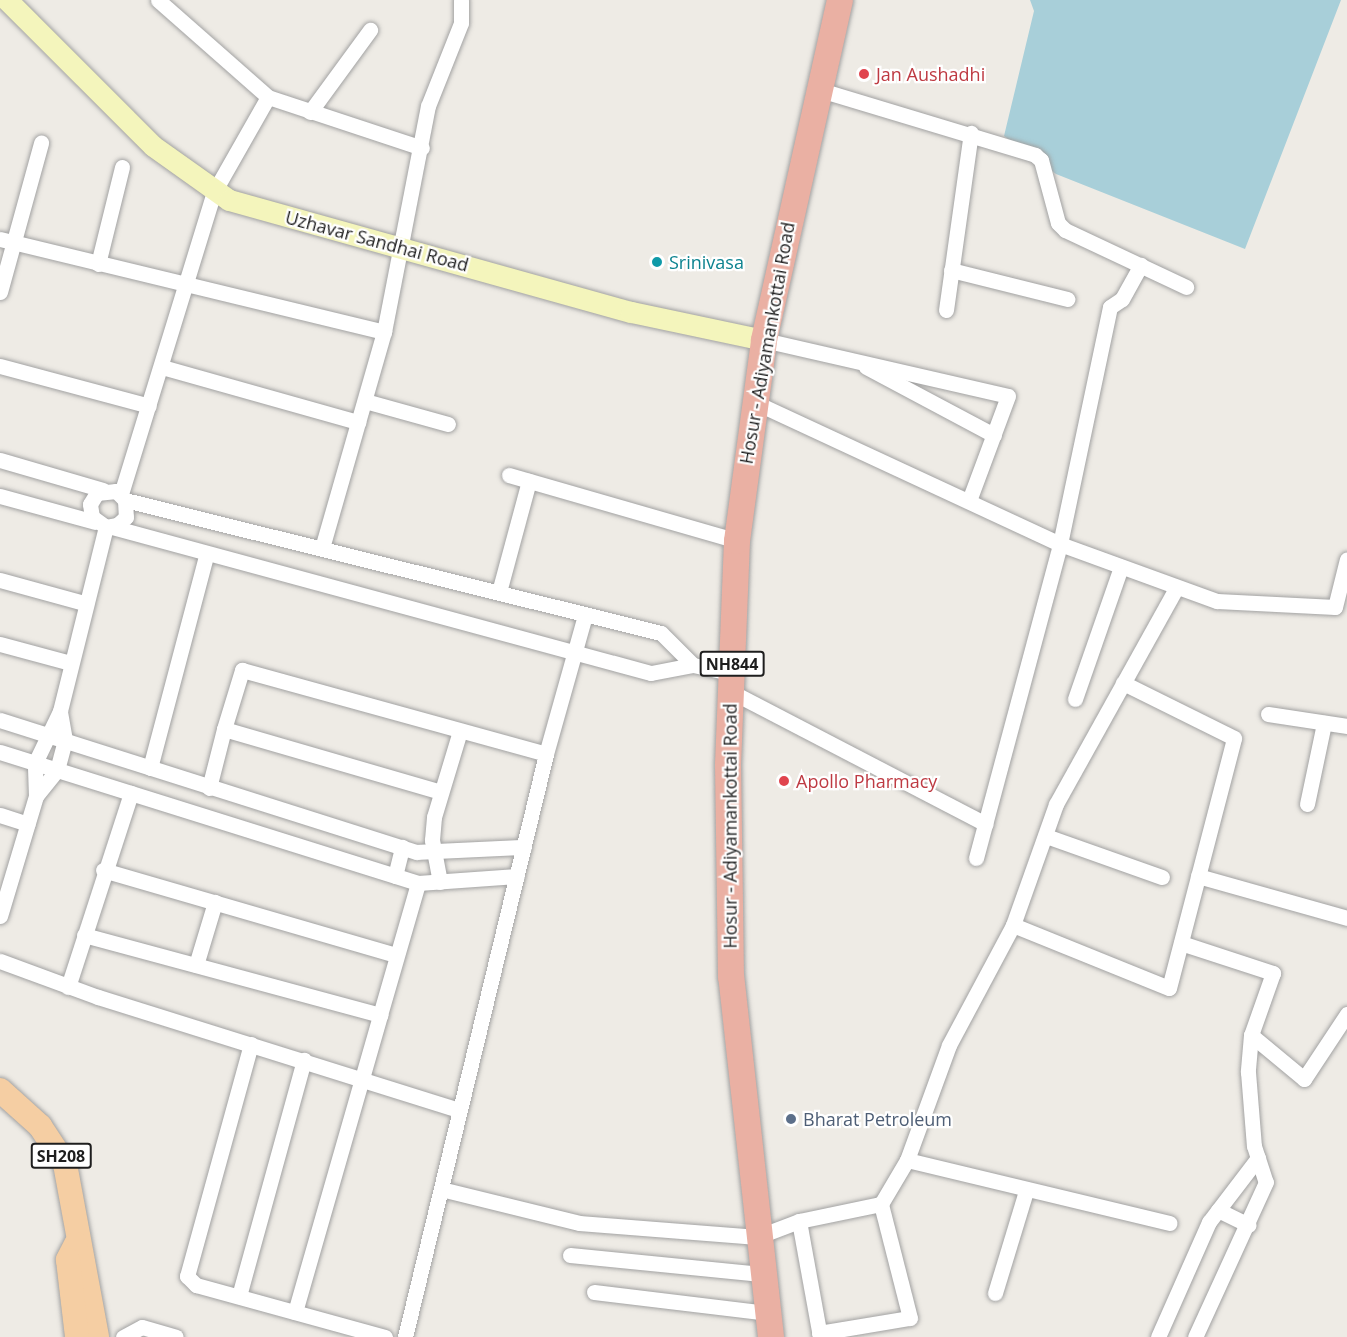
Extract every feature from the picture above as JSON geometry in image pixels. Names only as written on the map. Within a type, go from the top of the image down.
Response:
[{"type":"highway","name":"Hosur - Adiyamankottai Road","points":[[769,1325],[761,1274],[731,976],[731,682],[737,541],[764,340],[817,89],[840,0]]},
{"type":"main road","name":"Uzhavar Sandhai Road","points":[[7,0],[153,146],[214,192],[632,312],[764,340]]},
{"type":"main road","name":"SH208","points":[[0,1090],[58,1148],[69,1178],[76,1244],[97,1337]]},
{"type":"main road","name":"SH208","points":[[76,1244],[68,1260],[77,1337]]},
{"type":"street","points":[[158,0],[267,97],[422,148]]},
{"type":"street","points":[[322,548],[384,332],[405,248],[434,85],[461,23],[461,0]]},
{"type":"street","points":[[310,112],[370,30]]},
{"type":"street","points":[[817,89],[971,133],[1035,155],[1041,160],[1058,223],[1185,287]]},
{"type":"street","points":[[104,525],[126,517],[123,497],[214,192],[267,97]]},
{"type":"street","points":[[946,310],[971,133]]},
{"type":"street","points":[[0,292],[7,241],[41,143]]},
{"type":"street","points":[[98,264],[122,167]]},
{"type":"street","points":[[7,241],[185,286],[384,332]]},
{"type":"street","points":[[976,858],[1060,544],[1110,307],[1122,299],[1141,266]]},
{"type":"street","points":[[951,270],[1068,299]]},
{"type":"street","points":[[764,340],[1002,391],[1007,403],[969,501]]},
{"type":"street","points":[[848,357],[994,435]]},
{"type":"street","points":[[0,366],[149,406]]},
{"type":"street","points":[[162,367],[358,422]]},
{"type":"street","points":[[365,400],[448,424]]},
{"type":"street","points":[[754,402],[1060,544],[1216,602],[1341,609],[1347,559]]},
{"type":"street","points":[[0,460],[123,497],[660,633],[693,665],[731,682],[986,824]]},
{"type":"street","points":[[509,475],[737,541]]},
{"type":"street","points":[[499,592],[530,481]]},
{"type":"street","points":[[0,916],[36,796],[35,763],[45,734],[60,711],[104,525],[90,504],[103,490]]},
{"type":"street","points":[[0,496],[207,553],[575,649],[651,673],[693,665]]},
{"type":"street","points":[[150,768],[207,553]]},
{"type":"street","points":[[1075,699],[1121,567]]},
{"type":"street","points":[[0,580],[84,603]]},
{"type":"street","points":[[799,1221],[820,1335],[910,1317],[881,1204],[907,1161],[950,1045],[1013,925],[1056,804],[1177,587]]},
{"type":"street","points":[[405,1337],[546,754],[585,615]]},
{"type":"street","points":[[0,645],[71,663]]},
{"type":"street","points":[[209,788],[242,670],[546,754]]},
{"type":"street","points":[[1013,925],[1169,988],[1234,738],[1123,682]]},
{"type":"street","points":[[36,796],[57,770],[65,740],[60,711]]},
{"type":"street","points":[[1268,714],[1347,726]]},
{"type":"street","points":[[0,720],[209,788],[402,847],[434,853],[524,848]]},
{"type":"street","points":[[1307,804],[1324,723]]},
{"type":"street","points":[[224,729],[441,792]]},
{"type":"street","points":[[440,882],[434,853],[441,792],[460,731]]},
{"type":"street","points":[[0,752],[418,883],[517,876]]},
{"type":"street","points":[[68,987],[103,870],[131,793]]},
{"type":"street","points":[[0,816],[28,824]]},
{"type":"street","points":[[1046,836],[1162,877]]},
{"type":"street","points":[[395,876],[402,847]]},
{"type":"street","points":[[103,870],[395,955]]},
{"type":"street","points":[[1198,876],[1347,918]]},
{"type":"street","points":[[295,1312],[363,1078],[395,955],[418,883]]},
{"type":"street","points":[[196,965],[214,902]]},
{"type":"street","points":[[84,935],[380,1015]]},
{"type":"street","points":[[1181,943],[1273,973],[1251,1035],[1247,1102],[1258,1158],[1266,1182],[1250,1225],[1195,1337]]},
{"type":"street","points":[[0,961],[68,987],[459,1110]]},
{"type":"street","points":[[1251,1035],[1304,1079],[1347,1014]]},
{"type":"street","points":[[251,1044],[187,1271],[196,1285],[385,1337]]},
{"type":"street","points":[[239,1296],[304,1060]]},
{"type":"street","points":[[1158,1337],[1181,1277],[1218,1210],[1258,1158]]},
{"type":"street","points":[[907,1161],[1026,1191],[1170,1223]]},
{"type":"street","points":[[441,1188],[579,1223],[757,1237],[799,1221],[881,1204]]},
{"type":"street","points":[[995,1293],[1026,1191]]},
{"type":"street","points":[[1218,1210],[1250,1225]]},
{"type":"street","points":[[570,1255],[761,1274]]},
{"type":"street","points":[[594,1292],[769,1325]]},
{"type":"street","points":[[123,1337],[142,1327],[176,1337]]},
{"type":"water","points":[[1030,0],[1341,0],[1245,249],[1056,174],[1004,136],[1034,11]]},
{"type":"place","name":"Jan Aushadhi","points":[[864,74]]},
{"type":"place","name":"Srinivasa","points":[[657,262]]},
{"type":"place","name":"Apollo Pharmacy","points":[[784,781]]},
{"type":"place","name":"Bharat Petroleum","points":[[791,1119]]}]
